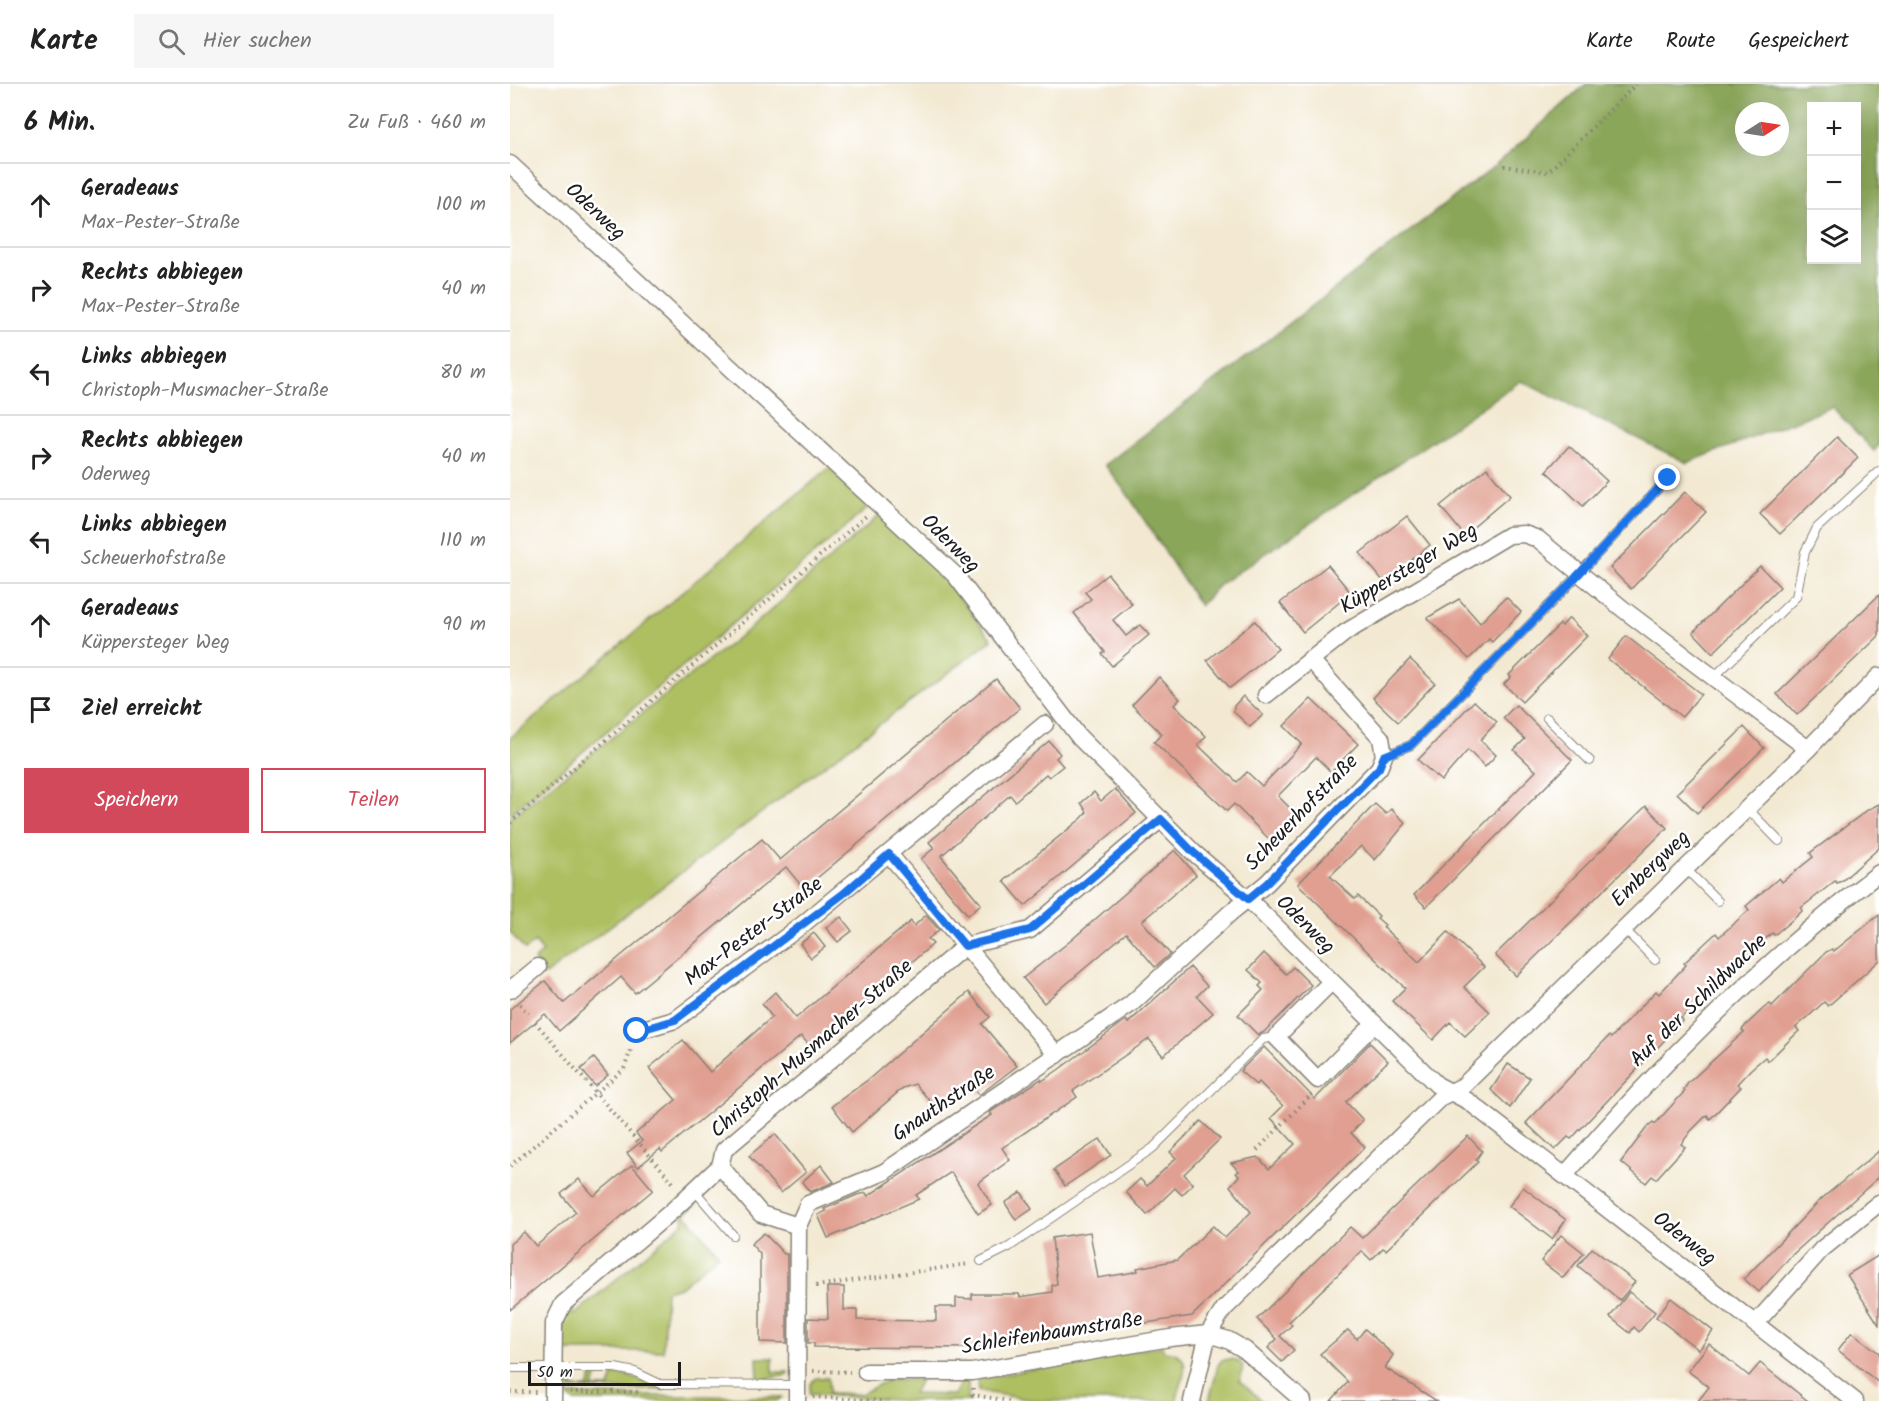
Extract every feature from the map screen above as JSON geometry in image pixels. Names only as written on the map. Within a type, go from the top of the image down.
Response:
[{"type":"street","name":"Oderweg","points":[[510,164],[954,575],[1079,737],[1193,852],[1248,899],[1437,1085],[1468,1101],[1855,1401]]},
{"type":"street","name":"Küppersteger Weg","points":[[1266,695],[1346,632],[1509,535],[1524,534],[1538,539],[1623,609],[1808,749]]},
{"type":"street","name":"Scheuerhofstraße","points":[[1248,899],[1267,883],[1379,768],[1384,756],[1382,738],[1310,659]]},
{"type":"street","name":"Embergweg","points":[[1451,1092],[1463,1086],[1808,749],[1879,676]]},
{"type":"street","name":"Max-Pester-Straße","points":[[637,1031],[675,1020],[843,894],[1045,724]]},
{"type":"street","name":"Christoph-Musmacher-Straße","points":[[553,1401],[555,1316],[563,1304],[720,1166],[724,1150],[965,946],[1030,930],[1161,819]]},
{"type":"street","points":[[889,854],[1057,1056]]},
{"type":"street","name":"Auf der Schildwache","points":[[1565,1175],[1686,1041],[1762,968],[1879,873]]},
{"type":"street","name":"Gnauthstraße","points":[[798,1226],[808,1204],[884,1172],[1131,1004],[1248,899]]},
{"type":"street","points":[[510,990],[538,967]]},
{"type":"street","name":"Oderweg","points":[[1276,1037],[1331,982]]},
{"type":"street","points":[[1276,1037],[1318,1080],[1374,1024]]},
{"type":"street","points":[[1192,1401],[1208,1334],[1224,1309],[1442,1097],[1451,1092]]},
{"type":"street","points":[[720,1166],[761,1214],[798,1226],[797,1386]]},
{"type":"street","points":[[1755,1324],[1822,1250],[1879,1203]]},
{"type":"street","points":[[1208,1334],[1228,1340],[1245,1350],[1303,1401]]},
{"type":"street","name":"Schleifenbaumstraße","points":[[866,1372],[972,1372],[1170,1338],[1208,1334]]},
{"type":"lane","points":[[1714,677],[1796,597],[1803,559],[1817,528],[1879,471]]},
{"type":"lane","points":[[1580,573],[1668,478]]},
{"type":"lane","name":"Scheuerhofstraße","points":[[1384,756],[1411,745],[1580,573]]},
{"type":"lane","points":[[1547,718],[1590,760]]},
{"type":"lane","points":[[1747,808],[1779,842]]},
{"type":"lane","points":[[1685,868],[1718,901]]},
{"type":"lane","points":[[1623,928],[1654,960]]},
{"type":"lane","points":[[981,1261],[1009,1247],[1154,1148],[1263,1039],[1276,1037]]},
{"type":"lane","points":[[690,1193],[733,1235]]},
{"type":"lane","points":[[510,1368],[615,1368],[635,1372],[660,1384],[797,1386]]},
{"type":"path","points":[[1504,166],[1548,172],[1636,84]]},
{"type":"path","points":[[510,824],[879,506]]},
{"type":"path","points":[[535,1022],[595,1094],[690,1193]]},
{"type":"path","points":[[510,1166],[624,1069],[637,1031]]},
{"type":"path","points":[[1257,1150],[1316,1091],[1318,1080]]},
{"type":"path","points":[[798,1289],[981,1261]]},
{"type":"path","points":[[797,1386],[866,1372]]},
{"type":"path","points":[[972,1372],[973,1395],[1009,1401]]},
{"type":"green space","points":[[1586,84],[1879,84],[1879,445],[1874,451],[1832,407],[1687,463],[1521,381],[1219,585],[1200,606],[1130,498],[1105,465],[1497,164]]},
{"type":"green space","points":[[829,468],[870,506],[510,814],[510,738]]},
{"type":"green space","points":[[880,515],[939,574],[992,640],[545,975],[534,960],[543,952],[535,942],[525,950],[510,932],[510,818],[754,625]]},
{"type":"green space","points":[[694,1203],[696,1205],[685,1214],[719,1254],[680,1287],[666,1291],[663,1351],[563,1351],[563,1319],[567,1310],[575,1314],[684,1222],[682,1213]]},
{"type":"green space","points":[[1162,1346],[1164,1351],[1174,1353],[1184,1362],[1184,1376],[1176,1401],[1040,1401],[978,1391],[978,1379]]},
{"type":"green space","points":[[757,1358],[773,1358],[773,1372],[788,1372],[788,1375],[758,1380]]},
{"type":"green space","points":[[1222,1360],[1237,1360],[1243,1366],[1240,1381],[1262,1401],[1209,1401],[1218,1365]]},
{"type":"green space","points":[[593,1374],[598,1374],[593,1388],[609,1388],[613,1375],[626,1375],[665,1390],[564,1389],[565,1379],[577,1375],[572,1388],[588,1388]]},
{"type":"green space","points":[[816,1378],[828,1378],[829,1393],[861,1394],[890,1379],[920,1380],[913,1394],[954,1395],[962,1380],[968,1380],[968,1400],[971,1401],[909,1401],[809,1394],[810,1384]]},
{"type":"green space","points":[[566,1395],[782,1397],[777,1401],[574,1401]]},
{"type":"building","points":[[1837,437],[1858,458],[1780,534],[1760,514]]},
{"type":"building","points":[[1569,446],[1607,481],[1583,506],[1546,471]]},
{"type":"building","points":[[1487,468],[1510,496],[1464,535],[1440,506]]},
{"type":"building","points":[[1685,492],[1706,512],[1631,589],[1610,568]]},
{"type":"building","points":[[1407,516],[1430,545],[1384,582],[1360,553]]},
{"type":"building","points":[[1328,565],[1351,593],[1303,632],[1280,603]]},
{"type":"building","points":[[1760,566],[1780,587],[1713,653],[1693,632]]},
{"type":"building","points":[[1108,574],[1132,604],[1113,620],[1126,636],[1140,625],[1149,635],[1112,666],[1102,654],[1105,652],[1074,613],[1091,599],[1085,592]]},
{"type":"building","points":[[1879,595],[1879,636],[1797,715],[1777,694]]},
{"type":"building","points":[[1506,597],[1521,612],[1492,642],[1489,639],[1469,659],[1427,618],[1459,599],[1480,623]]},
{"type":"building","points":[[1569,618],[1587,636],[1522,702],[1504,684],[1511,677],[1509,675],[1560,624],[1562,626]]},
{"type":"building","points":[[1255,621],[1278,649],[1230,688],[1207,660]]},
{"type":"building","points":[[1626,636],[1701,694],[1682,717],[1608,659]]},
{"type":"building","points":[[1410,659],[1435,683],[1398,722],[1373,698]]},
{"type":"building","points":[[1159,677],[1180,699],[1174,705],[1206,736],[1198,745],[1237,782],[1247,772],[1262,786],[1302,744],[1284,726],[1311,699],[1358,744],[1331,772],[1316,757],[1278,796],[1295,813],[1270,840],[1234,804],[1227,811],[1154,742],[1162,734],[1132,705]]},
{"type":"building","points":[[996,679],[1020,708],[804,889],[786,867],[635,993],[621,977],[559,1031],[545,1014],[510,1043],[510,1009],[545,981],[564,1003],[762,839],[780,860]]},
{"type":"building","points":[[1243,696],[1263,715],[1250,727],[1234,712],[1234,706]]},
{"type":"building","points":[[1474,701],[1497,722],[1480,740],[1496,755],[1485,767],[1468,750],[1441,781],[1418,760]]},
{"type":"building","points":[[1516,705],[1572,760],[1426,907],[1414,895],[1536,771],[1514,750],[1525,739],[1503,718]]},
{"type":"building","points":[[1744,727],[1764,748],[1697,813],[1677,793]]},
{"type":"building","points":[[1049,741],[1060,754],[1056,758],[1063,766],[1049,777],[1046,774],[1015,801],[1010,795],[941,856],[981,904],[968,915],[921,859],[934,848],[929,842]]},
{"type":"building","points":[[1115,789],[1136,813],[1025,906],[1004,881],[1082,818],[1087,812],[1081,803],[1094,792],[1101,801]]},
{"type":"building","points":[[1375,804],[1386,814],[1391,809],[1406,823],[1375,860],[1361,846],[1330,876],[1355,899],[1358,896],[1379,916],[1377,918],[1385,925],[1383,927],[1419,962],[1448,932],[1484,967],[1464,987],[1490,1012],[1465,1036],[1450,1022],[1433,1040],[1392,1001],[1405,988],[1298,884]]},
{"type":"building","points":[[1879,804],[1879,848],[1843,880],[1837,883],[1835,881],[1801,908],[1803,910],[1798,915],[1774,935],[1772,933],[1740,962],[1737,969],[1681,1018],[1683,1020],[1679,1025],[1571,1139],[1568,1137],[1555,1150],[1526,1123],[1609,1036],[1611,1038],[1656,991],[1659,994],[1686,965],[1684,963],[1716,933],[1719,937],[1749,910],[1746,906],[1779,878],[1782,882],[1813,857],[1810,853]]},
{"type":"building","points":[[1646,806],[1667,828],[1516,976],[1495,955]]},
{"type":"building","points":[[1175,850],[1196,875],[1142,921],[1170,954],[1155,967],[1126,933],[1044,1003],[1023,978],[1069,942]]},
{"type":"building","points":[[926,915],[939,930],[928,939],[933,944],[811,1047],[801,1036],[662,1152],[660,1149],[638,1167],[627,1153],[642,1141],[636,1133],[676,1100],[649,1068],[683,1040],[710,1072],[772,1017],[762,1004],[775,992],[796,1018],[911,921],[914,926]]},
{"type":"building","points":[[1879,915],[1879,961],[1828,1006],[1824,1002],[1796,1027],[1799,1031],[1768,1061],[1765,1057],[1750,1070],[1737,1084],[1741,1087],[1710,1119],[1707,1115],[1691,1131],[1681,1144],[1685,1147],[1656,1179],[1652,1176],[1646,1183],[1621,1162],[1648,1126],[1653,1122],[1655,1124],[1685,1091],[1688,1083],[1744,1032],[1742,1030],[1746,1025],[1764,1008],[1770,1004],[1772,1006],[1826,952],[1832,949],[1834,951]]},
{"type":"building","points":[[841,917],[852,931],[838,942],[826,928]]},
{"type":"building","points":[[814,933],[825,947],[811,958],[800,944]]},
{"type":"building","points":[[1264,953],[1286,974],[1293,967],[1311,985],[1264,1032],[1258,1035],[1238,1015],[1263,990],[1259,986],[1262,983],[1248,970]]},
{"type":"building","points":[[1190,967],[1207,986],[1197,996],[1213,1013],[1163,1056],[1149,1039],[1073,1091],[1077,1097],[1002,1148],[1010,1160],[978,1183],[992,1205],[978,1214],[951,1172],[916,1195],[919,1199],[828,1238],[818,1215],[826,1211],[824,1209],[857,1195],[866,1193],[868,1196],[992,1115],[990,1112],[1041,1079],[1042,1081],[1126,1020],[1128,1023]]},
{"type":"building","points":[[969,992],[990,1017],[982,1024],[1017,1066],[979,1095],[974,1087],[940,1112],[915,1084],[903,1088],[852,1132],[832,1106],[869,1079]]},
{"type":"building","points":[[1370,1043],[1388,1061],[1346,1102],[1363,1120],[1351,1133],[1365,1147],[1192,1316],[1126,1326],[1125,1322],[1105,1325],[980,1348],[814,1347],[814,1343],[808,1343],[808,1318],[828,1319],[827,1287],[844,1287],[844,1310],[857,1310],[857,1320],[936,1321],[936,1307],[956,1307],[956,1298],[972,1299],[972,1294],[1019,1294],[1020,1297],[1052,1292],[1052,1285],[1057,1284],[1052,1238],[1090,1232],[1098,1278],[1138,1271],[1137,1268],[1177,1260],[1213,1226],[1225,1238],[1251,1212],[1230,1186],[1239,1176],[1236,1173],[1239,1171],[1231,1163],[1258,1157],[1269,1169],[1295,1144],[1271,1118],[1283,1106],[1259,1082],[1256,1085],[1240,1071],[1264,1047],[1315,1099]]},
{"type":"building","points":[[594,1058],[608,1075],[595,1086],[581,1069]]},
{"type":"building","points":[[1508,1064],[1530,1078],[1510,1108],[1491,1090]]},
{"type":"building","points":[[1201,1121],[1220,1139],[1184,1174],[1193,1184],[1182,1195],[1175,1188],[1147,1215],[1126,1192],[1140,1179],[1147,1186],[1176,1158],[1170,1152]]},
{"type":"building","points":[[775,1134],[806,1172],[781,1193],[749,1156]]},
{"type":"building","points":[[1468,1136],[1482,1151],[1476,1160],[1478,1162],[1386,1250],[1383,1248],[1371,1260],[1362,1251],[1289,1322],[1292,1325],[1280,1336],[1294,1350],[1282,1362],[1268,1348],[1277,1339],[1257,1319],[1350,1227],[1362,1238]]},
{"type":"building","points":[[1100,1139],[1111,1155],[1065,1186],[1054,1170]]},
{"type":"building","points":[[1879,1151],[1879,1177],[1791,1256],[1759,1292],[1744,1279],[1819,1201]]},
{"type":"building","points":[[632,1165],[653,1190],[510,1310],[510,1244],[524,1232],[536,1246],[576,1212],[561,1194],[579,1179],[594,1196]]},
{"type":"building","points":[[821,1165],[834,1182],[810,1192],[802,1182]]},
{"type":"building","points":[[1523,1187],[1566,1220],[1552,1239],[1509,1206]]},
{"type":"building","points":[[1021,1192],[1032,1209],[1016,1220],[1005,1203]]},
{"type":"building","points":[[764,1233],[784,1254],[787,1254],[787,1343],[760,1342],[760,1254],[751,1244]]},
{"type":"building","points":[[1561,1235],[1584,1253],[1563,1278],[1541,1261]]},
{"type":"building","points":[[1592,1248],[1635,1282],[1620,1300],[1578,1266]]},
{"type":"building","points":[[1879,1255],[1879,1325],[1847,1275]]},
{"type":"building","points":[[1629,1292],[1655,1312],[1639,1332],[1634,1327],[1630,1333],[1610,1317]]},
{"type":"building","points":[[1671,1298],[1713,1331],[1699,1350],[1656,1317]]},
{"type":"building","points":[[1365,1329],[1393,1355],[1385,1368],[1437,1401],[1331,1401],[1348,1382],[1320,1354],[1348,1330],[1357,1339]]},
{"type":"building","points":[[1852,1332],[1879,1353],[1879,1383],[1838,1350]]},
{"type":"building","points":[[1709,1344],[1749,1376],[1760,1363],[1808,1401],[1698,1401],[1709,1387],[1688,1371]]},
{"type":"route","points":[[637,1031],[675,1020],[843,894],[889,854],[965,946],[1030,930],[1161,819],[1193,852],[1248,899],[1267,883],[1379,768],[1384,756],[1411,745],[1564,590],[1668,478]]}]
